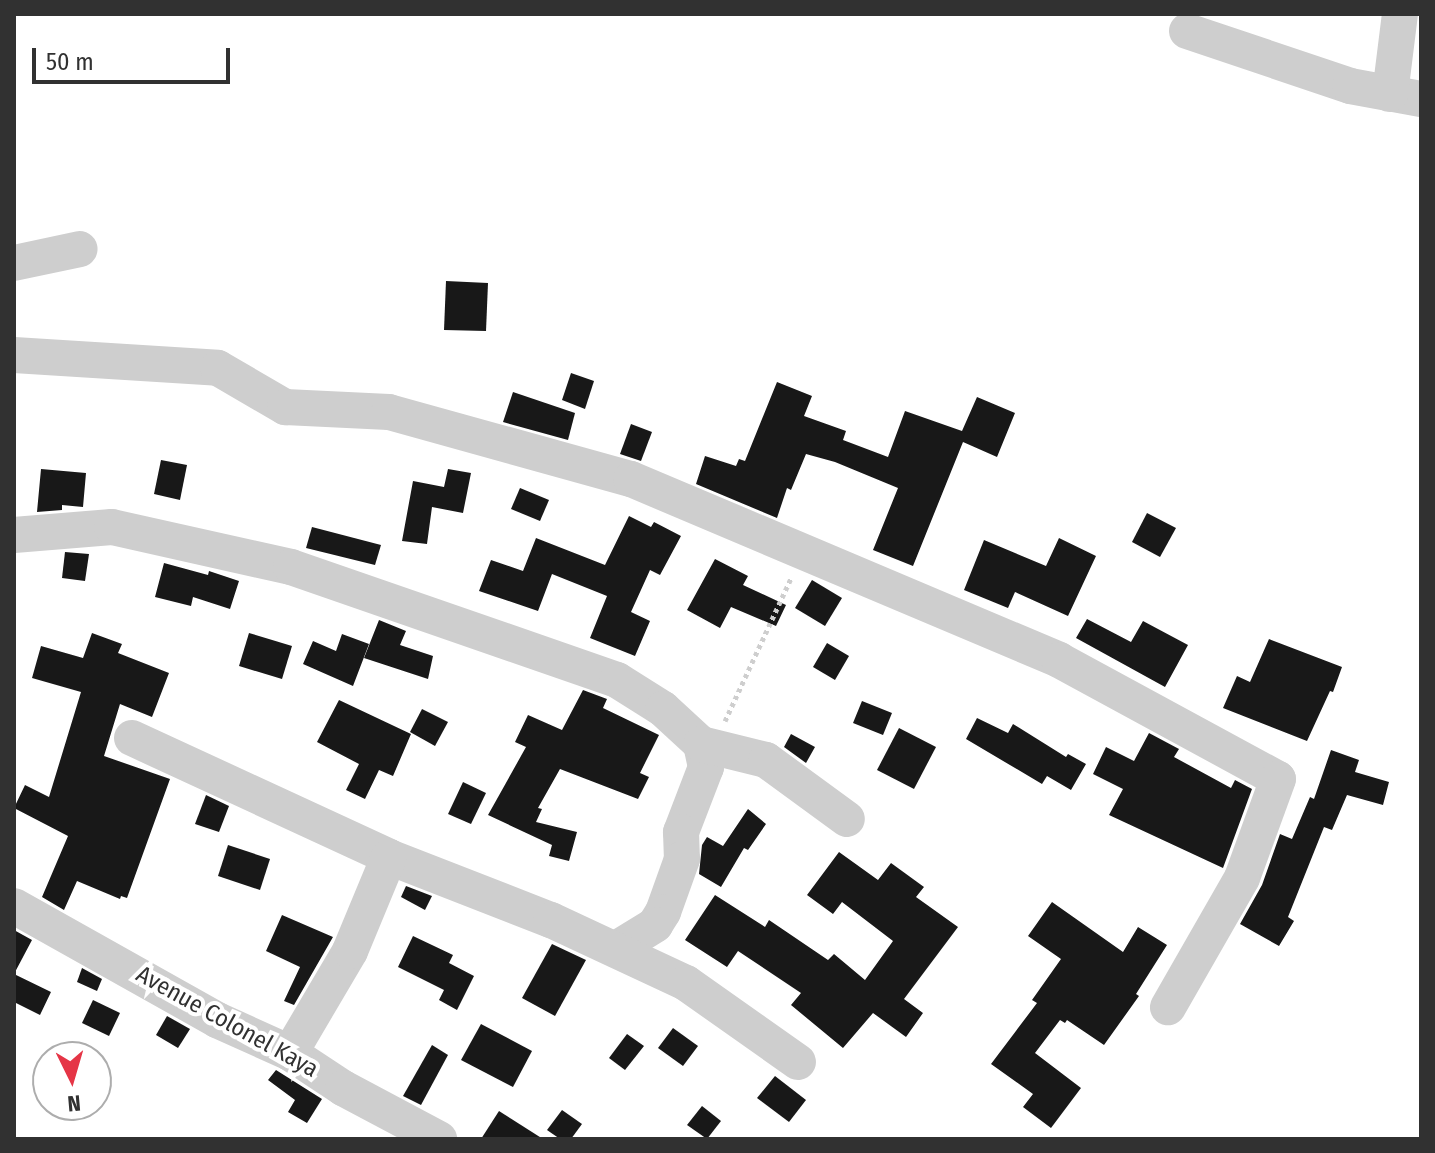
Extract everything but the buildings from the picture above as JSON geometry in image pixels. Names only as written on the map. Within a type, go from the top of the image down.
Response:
[{"type":"street","points":[[1187,31],[1320,77],[1405,97],[1400,14]]},
{"type":"street","points":[[14,263],[80,249]]},
{"type":"street","points":[[14,355],[218,368],[285,407],[389,412],[631,479],[1059,660],[1278,779],[1242,878],[1168,1007]]},
{"type":"street","points":[[14,535],[112,527],[291,567],[617,680],[663,709],[701,744],[766,760],[847,819]]},
{"type":"street","points":[[132,738],[389,857],[616,949],[686,983],[798,1062]]},
{"type":"street","points":[[616,949],[655,925],[676,882],[682,859],[681,832],[706,767],[701,744]]},
{"type":"street","points":[[290,1053],[350,951],[389,857]]},
{"type":"street","name":"Avenue Colonel Kaya","points":[[14,906],[217,1020],[290,1053],[343,1088],[439,1139]]},
{"type":"path","points":[[701,744],[723,725],[804,552]]}]
